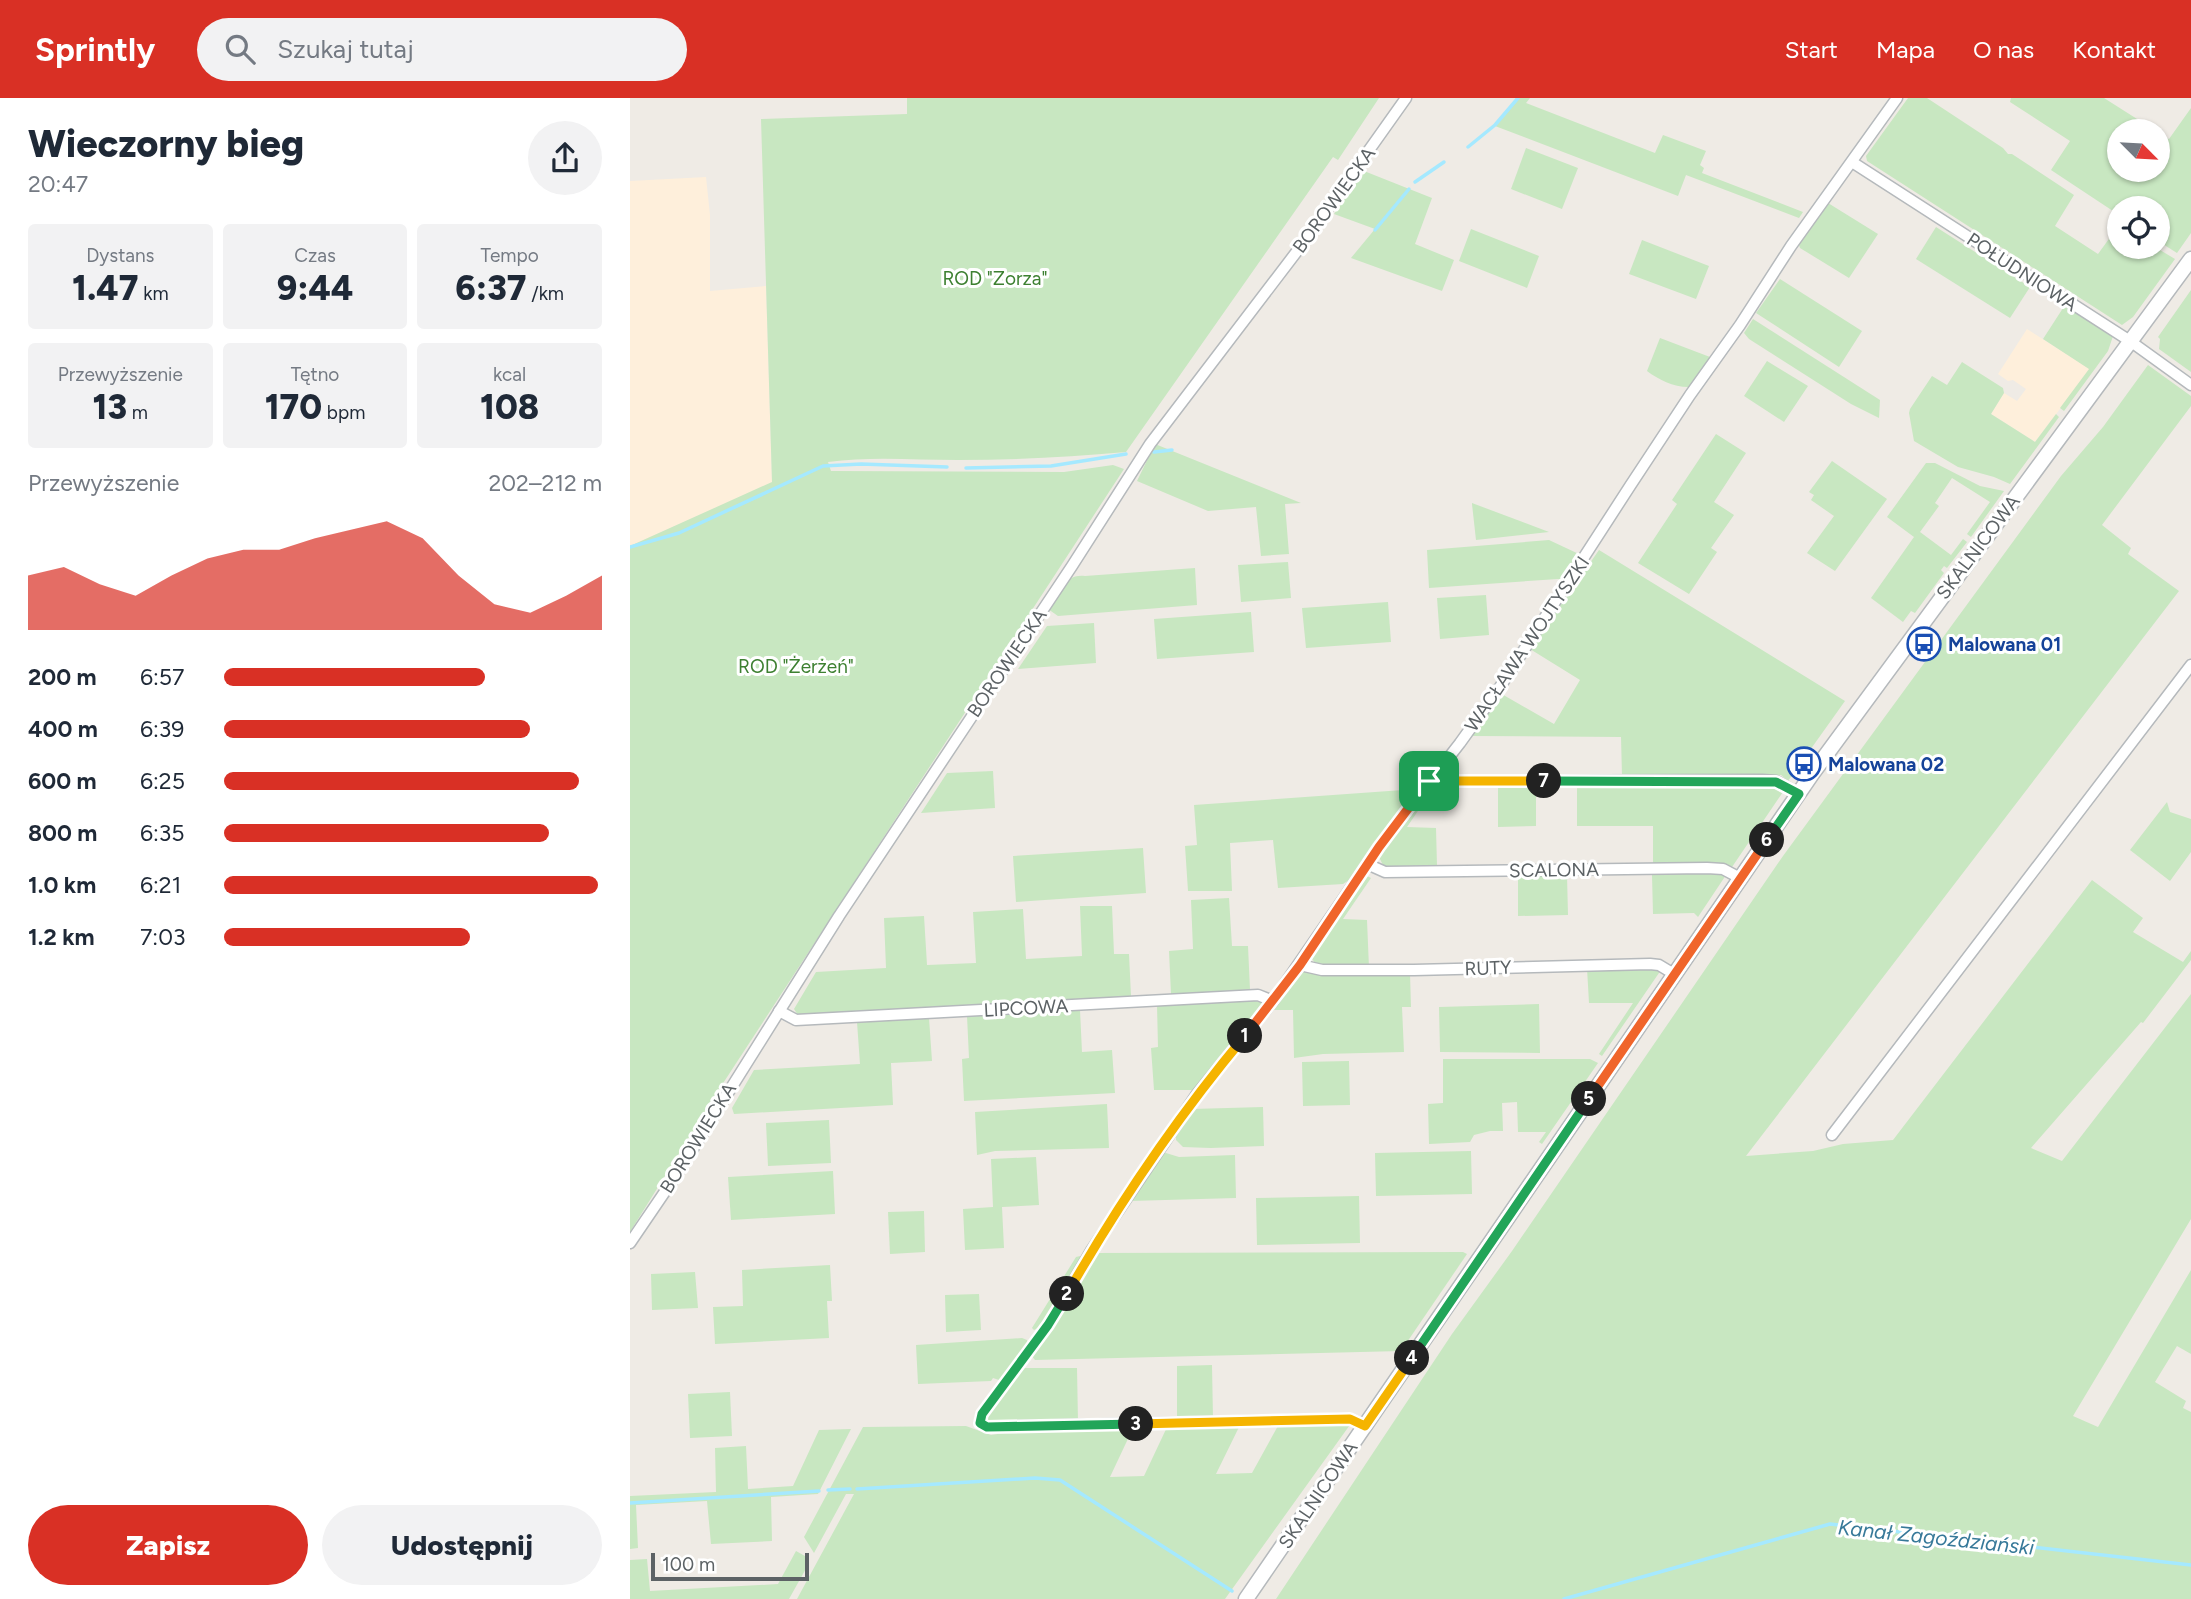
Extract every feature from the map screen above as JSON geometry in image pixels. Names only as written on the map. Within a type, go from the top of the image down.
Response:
[{"type":"street","name":"BOROWIECKA","points":[[630,1243],[679,1171],[839,916],[1150,444],[1301,246],[1406,98]]},
{"type":"street","name":"WACŁAWA WOJTYSZKI","points":[[1365,1426],[1350,1419],[987,1427],[980,1423],[982,1414],[1054,1315],[1091,1251],[1163,1142],[1197,1094],[1300,965],[1367,864],[1498,690],[1690,395],[1735,334],[1798,236],[1897,98]]},
{"type":"street","name":"POŁUDNIOWA","points":[[1852,162],[2130,341],[2191,385]]},
{"type":"street","name":"SKALNICOWA","points":[[1246,1599],[1799,794],[1920,625],[2191,259]]},
{"type":"street","points":[[1832,1135],[2191,665]]},
{"type":"street","points":[[1429,781],[1762,780],[1776,782],[1799,794]]},
{"type":"street","name":"SCALONA","points":[[1367,864],[1385,872],[1707,868],[1723,869],[1740,878]]},
{"type":"street","name":"RUTY","points":[[1300,965],[1322,970],[1388,970],[1650,964],[1659,965],[1674,974]]},
{"type":"street","name":"LIPCOWA","points":[[779,1011],[796,1020],[1258,995],[1273,1001]]},
{"type":"shaded area","points":[[706,177],[710,215],[710,291],[766,286],[772,483],[630,546],[630,181]]},
{"type":"shaded area","points":[[2027,329],[2090,369],[2035,442],[1991,414],[2004,393],[2017,401],[2026,389],[1998,374]]},
{"type":"green space","points":[[907,98],[1379,98],[1338,160],[1333,157],[1126,452],[1021,459],[876,459],[828,462],[831,471],[1064,472],[1113,465],[1124,469],[716,1094],[630,1232],[630,546],[772,482],[761,119],[907,114]]},
{"type":"green space","points":[[1516,98],[1530,98],[1526,103],[1655,153],[1663,135],[1706,151],[1700,165],[1704,168],[1702,173],[1803,212],[1799,218],[1686,175],[1678,196],[1495,126]]},
{"type":"green space","points":[[1908,98],[1927,98],[2008,154],[2012,154],[2074,195],[2055,226],[2098,254],[2107,242],[2107,259],[2170,259],[2170,256],[2175,259],[2133,317],[2122,325],[1867,161],[1866,156]]},
{"type":"green space","points":[[2011,98],[2104,98],[2137,119],[2107,119],[2107,182],[2170,182],[2170,138],[2191,108],[2191,233],[2177,253],[2170,249],[2170,196],[2107,196],[2107,207],[2051,170],[2070,141],[2010,102]]},
{"type":"green space","points":[[1526,148],[1578,168],[1562,209],[1511,189]]},
{"type":"green space","points":[[1364,171],[1432,198],[1415,244],[1454,260],[1442,291],[1351,258],[1375,229],[1334,214]]},
{"type":"green space","points":[[1828,203],[1878,234],[1849,278],[1799,245]]},
{"type":"green space","points":[[1936,227],[2030,287],[2010,318],[1916,259]]},
{"type":"green space","points":[[1471,229],[1539,256],[1527,288],[1459,261]]},
{"type":"green space","points":[[1642,240],[1709,266],[1696,299],[1629,274]]},
{"type":"green space","points":[[1780,279],[1862,331],[1839,367],[1756,313]]},
{"type":"green space","points":[[2191,290],[2191,372],[2159,349],[2158,337]]},
{"type":"green space","points":[[2065,305],[2113,336],[2108,351],[2064,411],[2060,408],[2089,369],[2043,339]]},
{"type":"green space","points":[[1753,319],[1880,400],[1879,418],[1851,404],[1749,339],[1744,333]]},
{"type":"green space","points":[[1660,338],[1710,357],[1691,387],[1668,383],[1647,371]]},
{"type":"green space","points":[[1767,361],[1808,386],[1784,422],[1744,396]]},
{"type":"green space","points":[[1962,362],[2003,388],[2004,393],[1991,414],[2035,442],[2056,414],[2059,417],[2010,484],[1958,467],[1914,441],[1910,409],[1932,376],[1947,385]]},
{"type":"green space","points":[[2148,365],[2191,396],[2191,406],[2102,525],[2131,548],[2128,554],[2179,591],[1746,1156],[1813,1151],[1843,1144],[1893,1140],[2092,880],[2143,918],[2133,932],[2183,962],[2191,951],[2191,960],[2143,1023],[2141,1022],[2031,1148],[2062,1161],[2191,994],[2191,1219],[2073,1416],[2098,1427],[2191,1270],[2191,1354],[2177,1346],[2155,1382],[2186,1401],[2183,1408],[2191,1412],[2191,1599],[1276,1599],[1452,1334],[1783,856],[2061,476],[2103,427]]},
{"type":"green space","points":[[1716,434],[1746,453],[1714,502],[1734,515],[1711,548],[1717,552],[1689,594],[1638,563],[1677,504],[1672,500]]},
{"type":"green space","points":[[1155,444],[1301,503],[1285,504],[1289,554],[1261,556],[1256,507],[1208,511],[1137,481]]},
{"type":"green space","points":[[1832,461],[1887,499],[1835,571],[1807,553],[1834,516],[1811,500],[1814,495],[1809,492]]},
{"type":"green space","points":[[1926,463],[1935,463],[1980,486],[2004,491],[1971,537],[1967,534],[1990,502],[1952,478],[1935,503],[1939,506],[1920,532],[1951,555],[1963,539],[1967,542],[1947,568],[1944,566],[1941,570],[1944,573],[1915,613],[1911,611],[1903,622],[1871,598],[1914,537],[1887,517]]},
{"type":"green space","points":[[1472,503],[1549,532],[1476,540]]},
{"type":"green space","points":[[1549,540],[1581,555],[1566,582],[1558,579],[1429,588],[1427,550]]},
{"type":"green space","points":[[1599,550],[1845,701],[1788,781],[1781,775],[1622,776],[1621,737],[1470,736],[1500,693],[1554,724],[1580,680],[1530,649]]},
{"type":"green space","points":[[1288,562],[1291,598],[1241,602],[1238,565]]},
{"type":"green space","points":[[1195,568],[1197,605],[1058,616],[1048,609],[1067,581],[1078,576]]},
{"type":"green space","points":[[1486,595],[1489,635],[1440,639],[1437,598]]},
{"type":"green space","points":[[1388,602],[1391,642],[1306,648],[1302,608]]},
{"type":"green space","points":[[1251,612],[1254,652],[1157,659],[1154,619]]},
{"type":"green space","points":[[1094,623],[1096,663],[1018,669],[1047,626]]},
{"type":"green space","points":[[993,771],[995,808],[921,813],[947,773]]},
{"type":"green space","points":[[1762,784],[1785,789],[1732,867],[1724,863],[1653,863],[1653,826],[1577,826],[1577,787]]},
{"type":"green space","points":[[1431,786],[1435,786],[1407,827],[1436,828],[1437,866],[1384,867],[1378,855]]},
{"type":"green space","points":[[1498,787],[1536,787],[1536,826],[1498,827]]},
{"type":"green space","points":[[1403,790],[1408,796],[1406,804],[1352,878],[1343,884],[1278,888],[1273,840],[1230,843],[1232,891],[1188,891],[1185,846],[1197,845],[1194,805]]},
{"type":"green space","points":[[2167,802],[2170,812],[2191,819],[2191,852],[2170,881],[2130,850]]},
{"type":"green space","points":[[1143,848],[1146,893],[1016,902],[1013,856]]},
{"type":"green space","points":[[1706,871],[1726,875],[1698,917],[1694,913],[1653,914],[1652,875]]},
{"type":"green space","points":[[1365,875],[1371,878],[1343,919],[1367,920],[1369,968],[1317,965],[1312,959],[1313,951]]},
{"type":"green space","points":[[1567,875],[1568,915],[1518,916],[1518,876]]},
{"type":"green space","points":[[1229,898],[1232,946],[1248,946],[1250,990],[1171,994],[1169,951],[1193,949],[1191,900]]},
{"type":"green space","points":[[1080,906],[1112,906],[1114,954],[1129,954],[1131,996],[798,1015],[794,1009],[816,972],[886,968],[884,918],[924,916],[927,965],[976,963],[973,912],[1023,909],[1026,959],[1082,956]]},
{"type":"green space","points":[[1587,968],[1661,970],[1602,1056],[1599,1054],[1633,1003],[1589,1003]]},
{"type":"green space","points":[[1299,972],[1410,973],[1411,1007],[1402,1007],[1404,1052],[1323,1054],[1294,1058],[1293,1010],[1271,1010]]},
{"type":"green space","points":[[1261,1002],[1264,1007],[1195,1090],[1154,1090],[1151,1048],[1158,1047],[1157,1005]]},
{"type":"green space","points":[[1539,1004],[1540,1053],[1440,1052],[1439,1007]]},
{"type":"green space","points":[[1080,1010],[1082,1052],[1112,1050],[1115,1093],[964,1101],[962,1059],[969,1058],[967,1016]]},
{"type":"green space","points":[[929,1018],[932,1061],[891,1063],[893,1105],[734,1114],[732,1108],[754,1070],[860,1064],[857,1022]]},
{"type":"green space","points":[[1443,1059],[1590,1059],[1598,1063],[1542,1144],[1539,1142],[1546,1132],[1518,1132],[1517,1102],[1502,1103],[1503,1131],[1474,1135],[1470,1142],[1429,1144],[1428,1104],[1443,1103]]},
{"type":"green space","points":[[1349,1061],[1350,1105],[1303,1106],[1302,1062]]},
{"type":"green space","points":[[1107,1104],[1109,1148],[995,1151],[977,1155],[975,1112]]},
{"type":"green space","points":[[1263,1107],[1264,1146],[1183,1147],[1176,1140],[1176,1130],[1192,1109]]},
{"type":"green space","points":[[829,1120],[831,1163],[768,1166],[766,1123]]},
{"type":"green space","points":[[1471,1151],[1472,1194],[1376,1196],[1375,1153]]},
{"type":"green space","points":[[1166,1153],[1179,1157],[1235,1155],[1236,1198],[1130,1201],[1158,1154]]},
{"type":"green space","points":[[1036,1157],[1039,1205],[1002,1207],[1004,1248],[965,1250],[963,1209],[993,1207],[991,1159]]},
{"type":"green space","points":[[833,1171],[835,1214],[731,1220],[728,1177]]},
{"type":"green space","points":[[1359,1196],[1360,1243],[1257,1245],[1256,1198]]},
{"type":"green space","points":[[924,1211],[925,1252],[890,1254],[888,1212]]},
{"type":"green space","points":[[1093,1253],[1467,1254],[1401,1351],[1035,1360],[1031,1355]]},
{"type":"green space","points":[[1080,1256],[1081,1259],[1055,1309],[1034,1330],[1032,1328],[1076,1257]]},
{"type":"green space","points":[[830,1265],[832,1301],[827,1301],[829,1338],[715,1344],[713,1307],[743,1306],[742,1270]]},
{"type":"green space","points":[[695,1272],[698,1308],[652,1310],[651,1274]]},
{"type":"green space","points":[[979,1294],[981,1330],[946,1332],[945,1295]]},
{"type":"green space","points":[[1022,1338],[1027,1340],[1028,1345],[1002,1381],[993,1378],[991,1381],[918,1384],[916,1345]]},
{"type":"green space","points":[[1212,1365],[1213,1419],[1177,1419],[1177,1366]]},
{"type":"green space","points":[[1021,1368],[1077,1368],[1078,1422],[988,1422],[987,1414]]},
{"type":"green space","points":[[730,1392],[732,1436],[690,1438],[688,1394]]},
{"type":"green space","points":[[1352,1422],[1225,1599],[797,1599],[854,1494],[846,1494],[814,1553],[804,1537],[863,1427],[966,1426],[991,1435],[1029,1429],[1134,1426],[1110,1477],[1144,1476],[1168,1425],[1241,1423],[1216,1474],[1252,1473],[1279,1424]]},
{"type":"green space","points":[[851,1429],[818,1494],[771,1497],[772,1541],[711,1544],[707,1501],[636,1505],[638,1548],[630,1549],[630,1496],[716,1492],[715,1448],[746,1446],[748,1489],[793,1486],[819,1430]]},
{"type":"green space","points":[[796,1551],[805,1556],[808,1565],[789,1599],[630,1599],[630,1560],[647,1559],[650,1591],[778,1584]]},
{"type":"waterway","points":[[1468,147],[1495,125],[1518,98]]},
{"type":"waterway","points":[[1415,182],[1444,162]]},
{"type":"waterway","points":[[1375,230],[1409,189]]},
{"type":"waterway","points":[[1154,452],[1172,450]]},
{"type":"waterway","points":[[966,468],[1051,466],[1126,454]]},
{"type":"waterway","points":[[630,547],[679,533],[823,466],[861,464],[947,467]]},
{"type":"waterway","name":"Kanał Zagoździański","points":[[857,1489],[1035,1478],[1060,1480],[1232,1591]]},
{"type":"waterway","name":"Kanał Zagoździański","points":[[828,1490],[850,1489]]},
{"type":"waterway","name":"Kanał Zagoździański","points":[[630,1503],[819,1491]]},
{"type":"waterway","name":"Kanał Zagoździański","points":[[1564,1599],[1830,1524],[2191,1565]]},
{"type":"place","name":"Malowana 01","points":[[1924,644]]},
{"type":"place","name":"Malowana 02","points":[[1804,764]]},
{"type":"route","points":[[1762,780],[1776,782],[1799,794],[1365,1426],[1350,1419],[987,1427],[980,1423],[982,1414],[1048,1325],[1091,1251],[1163,1142],[1197,1094],[1300,965],[1379,847],[1429,781],[1762,780]]},
{"type":"park label","name":"ROD \"Zorza\"","points":[[995,278]]},
{"type":"park label","name":"ROD \"Żerżeń\"","points":[[796,666]]}]
